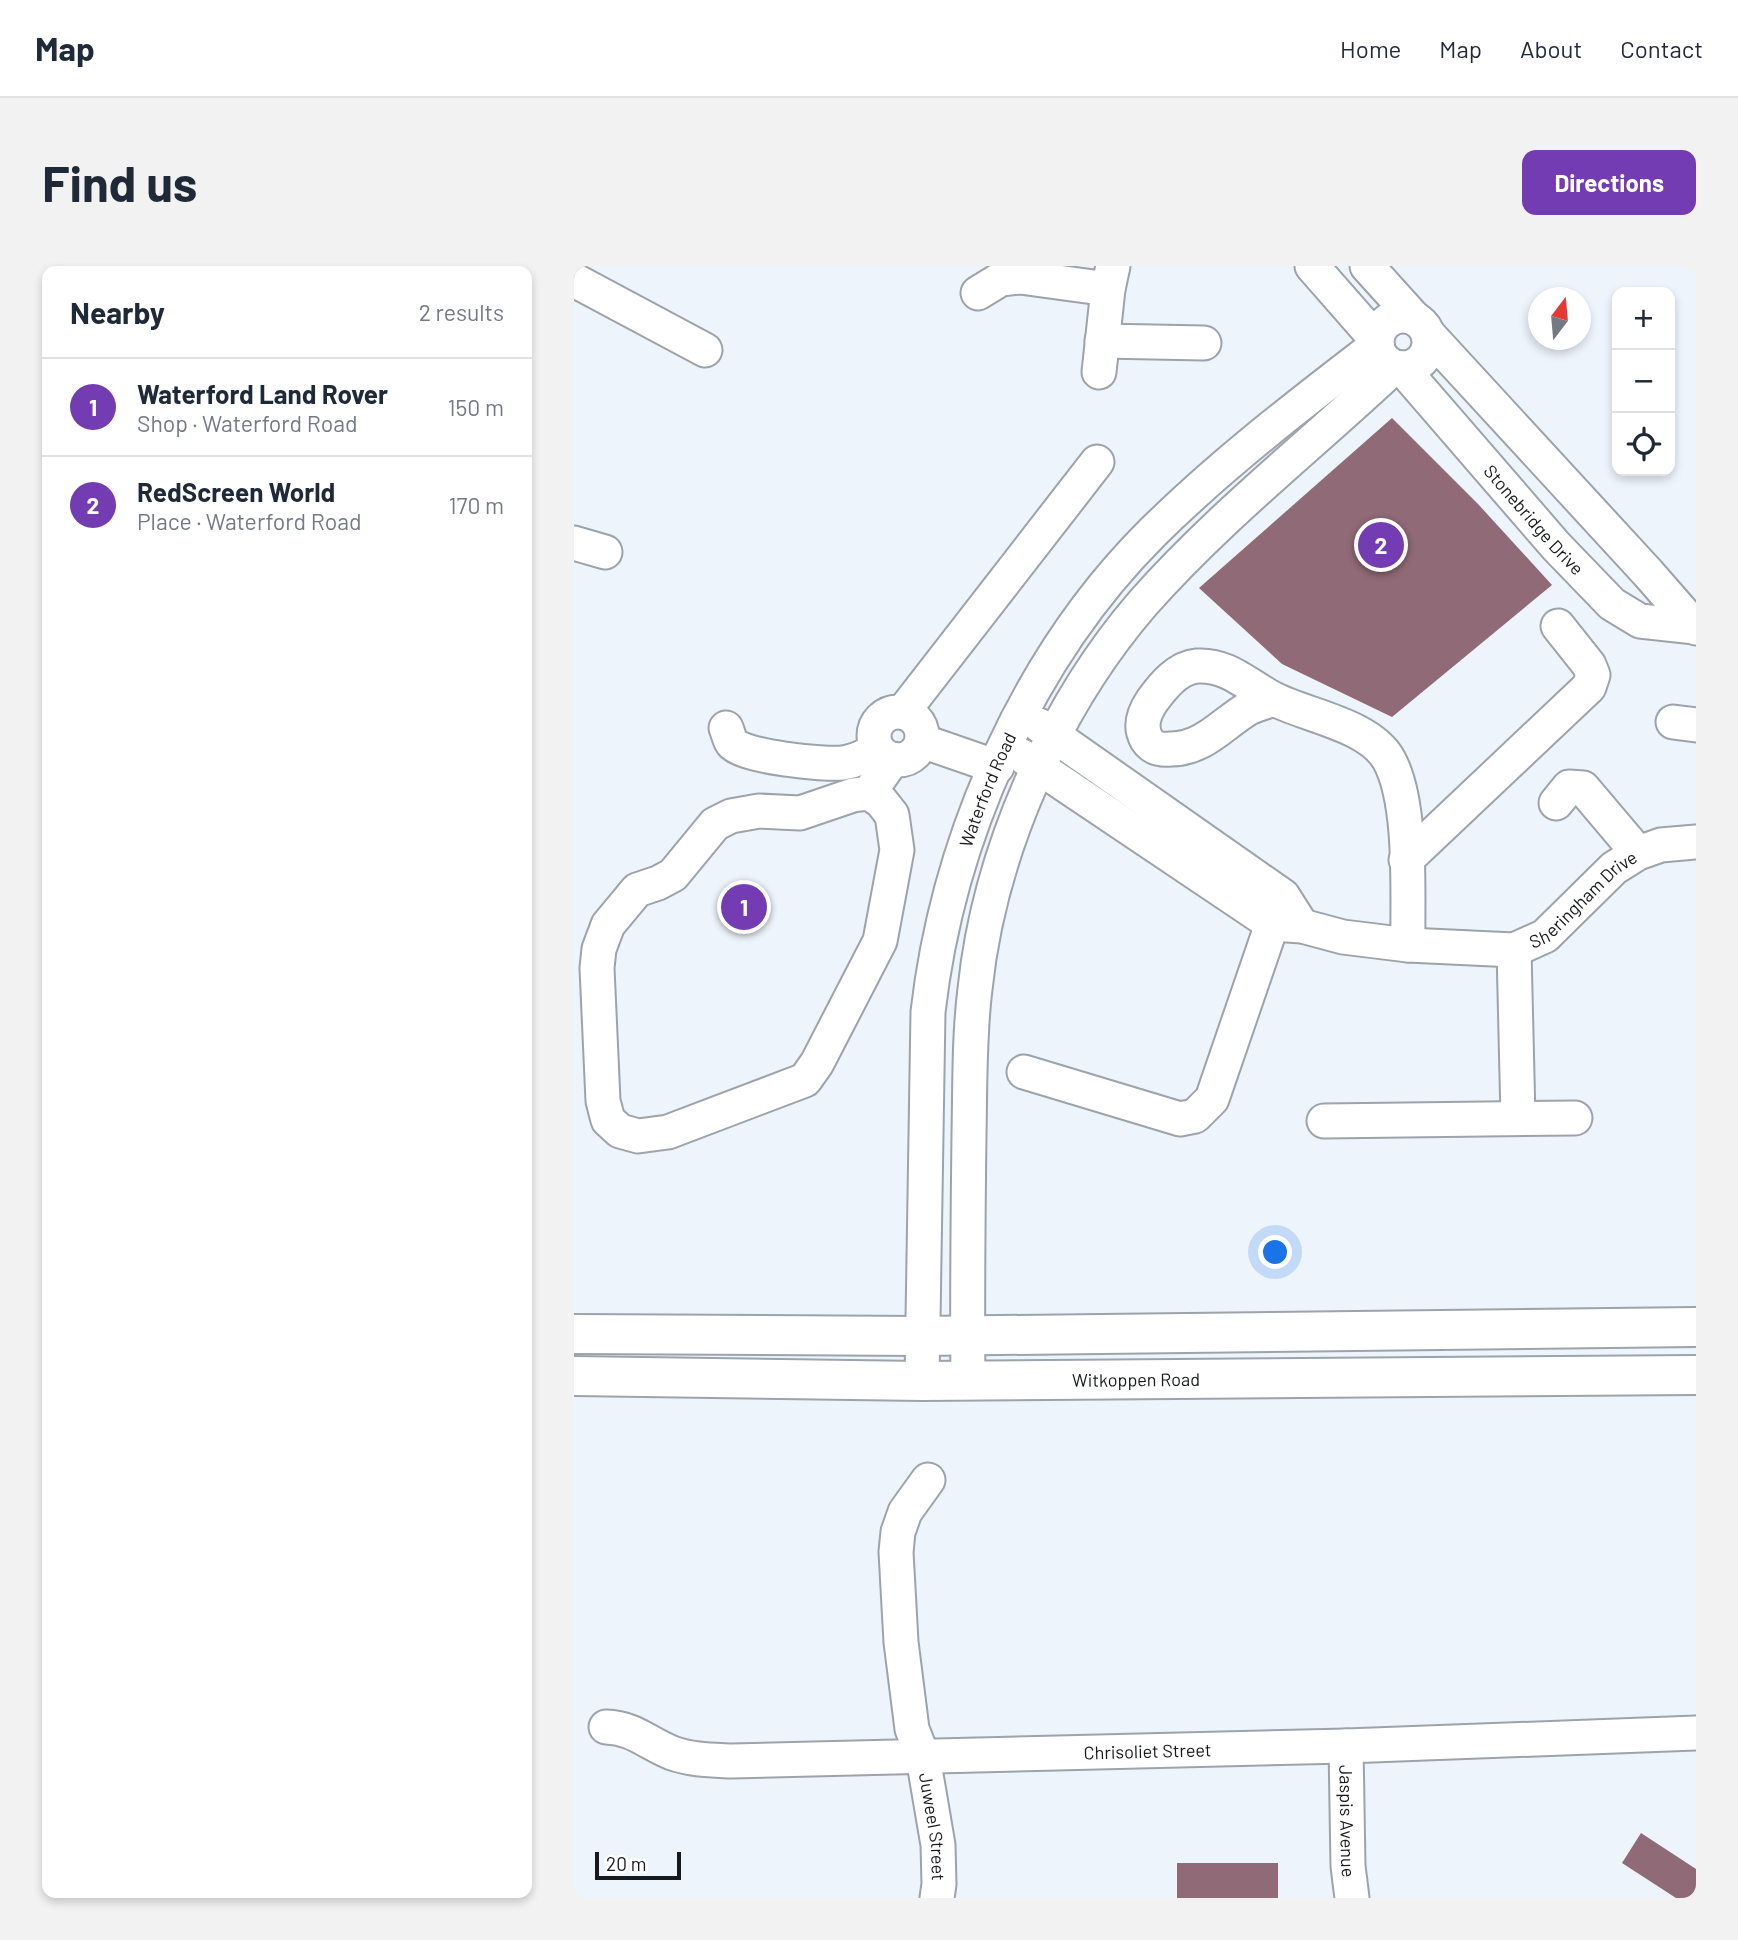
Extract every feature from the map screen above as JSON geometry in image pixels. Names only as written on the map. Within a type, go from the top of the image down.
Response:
[{"type":"main road","points":[[574,1334],[921,1336],[1696,1327]]},
{"type":"main road","name":"Witkoppen Road","points":[[574,1376],[922,1381],[1696,1375]]},
{"type":"street","name":"Stonebridge Drive","points":[[1312,266],[1556,546],[1612,604],[1640,621],[1696,627]]},
{"type":"street","name":"Stonebridge Drive","points":[[1367,266],[1696,627]]},
{"type":"street","points":[[978,293],[1001,279],[1111,277],[1100,356],[1204,343]]},
{"type":"street","points":[[574,280],[705,350]]},
{"type":"street","points":[[1404,316],[1421,326],[1429,344],[1420,362],[1412,367],[1387,355],[1385,323],[1404,316]]},
{"type":"street","name":"Waterford Road","points":[[922,1381],[928,1012],[933,970],[956,874],[1020,712],[1059,646],[1105,585],[1153,532],[1208,482],[1387,355]]},
{"type":"street","name":"Waterford Road","points":[[968,1380],[971,1046],[975,987],[997,873],[1019,811],[1039,767],[1093,668],[1141,606],[1191,551],[1387,355]]},
{"type":"street","points":[[1500,481],[1533,450]]},
{"type":"street","points":[[903,712],[1097,462]]},
{"type":"street","points":[[1208,482],[1233,510]]},
{"type":"street","points":[[1406,860],[1590,687],[1593,676],[1589,665],[1558,626]]},
{"type":"street","points":[[1274,699],[1360,734],[1385,754],[1391,763],[1402,803],[1408,945]]},
{"type":"street","points":[[726,728],[732,744],[747,753],[844,763],[885,754],[911,756],[922,741],[918,723],[912,716],[903,712],[885,715],[878,722],[874,739],[885,754]]},
{"type":"street","points":[[1020,712],[1283,896],[1287,925],[1212,1099],[1195,1116],[1180,1119],[1024,1072]]},
{"type":"street","name":"Sheringham Drive","points":[[922,741],[1001,756],[1039,767],[1287,925],[1343,937],[1408,945],[1514,950],[1545,936],[1614,868],[1638,853],[1661,845],[1696,842]]},
{"type":"street","points":[[869,793],[885,754]]},
{"type":"street","points":[[1556,803],[1569,787],[1583,788],[1638,853]]},
{"type":"street","points":[[869,793],[881,801],[892,815],[897,850],[880,941],[817,1063],[805,1080],[668,1132],[638,1136],[620,1131],[608,1120],[603,1101],[597,968],[599,949],[608,925],[637,890],[673,875],[715,824],[731,816],[759,811],[800,813],[853,795],[869,793]]},
{"type":"street","points":[[1514,950],[1518,1118]]},
{"type":"street","points":[[1324,1121],[1576,1118]]},
{"type":"street","name":"Juweel Street","points":[[928,1480],[905,1512],[898,1532],[896,1552],[901,1642],[912,1730],[923,1756],[938,1845],[937,1898]]},
{"type":"street","name":"Chrisoliet Street","points":[[606,1727],[629,1730],[669,1752],[696,1759],[732,1761],[1346,1746],[1696,1733]]},
{"type":"street","name":"Jaspis Avenue","points":[[1346,1746],[1348,1866],[1352,1898]]},
{"type":"building","points":[[1392,418],[1478,504],[1552,585],[1392,717],[1282,664],[1199,588]]},
{"type":"building","points":[[1641,1833],[1696,1869],[1696,1898],[1676,1898],[1622,1863]]},
{"type":"building","points":[[1177,1863],[1278,1863],[1278,1898],[1177,1898]]},
{"type":"place","name":"RedScreen World","points":[[1381,545]]},
{"type":"place","name":"Waterford Land Rover","points":[[744,907]]}]
